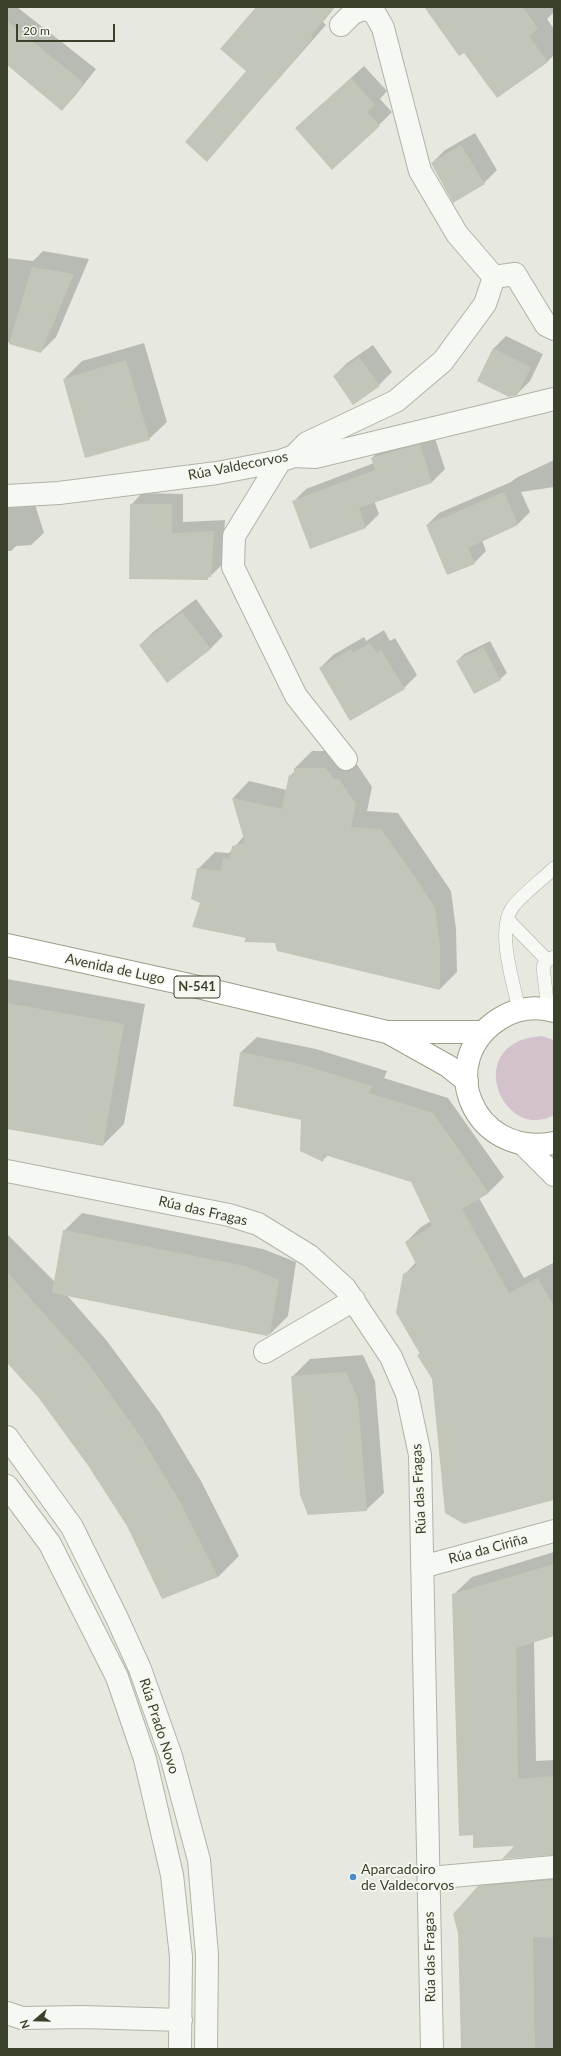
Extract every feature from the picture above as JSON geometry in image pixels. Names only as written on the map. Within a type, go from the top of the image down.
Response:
[{"type":"main road","name":"Avenida de Lugo","points":[[7,945],[185,984],[387,1032],[483,1032]]},
{"type":"main road","points":[[551,1010],[534,1008],[519,1010],[506,1014],[494,1022],[483,1032],[473,1047],[468,1062],[466,1081],[470,1098],[477,1115],[486,1125],[508,1140],[524,1145],[541,1146],[554,1144]]},
{"type":"main road","name":"Avenida de Lugo","points":[[387,1032],[448,1066],[466,1081]]},
{"type":"main road","points":[[524,1145],[554,1175]]},
{"type":"street","points":[[342,25],[353,13],[364,9],[374,12],[383,28],[420,171],[457,234],[494,277],[515,274],[546,325],[554,329]]},
{"type":"street","name":"Rúa Valdecorvos","points":[[7,496],[59,493],[186,477],[287,459],[307,443],[396,401],[443,362],[485,304],[494,277]]},
{"type":"street","points":[[346,759],[296,696],[233,567],[234,536],[287,459],[315,457],[554,399]]},
{"type":"street","name":"Rúa das Fragas","points":[[7,1171],[229,1214],[258,1224],[310,1256],[345,1288],[391,1357],[407,1394],[420,1455],[432,2049]]},
{"type":"street","points":[[265,1352],[354,1300]]},
{"type":"street","name":"Rúa Prado Novo","points":[[7,1437],[75,1534],[140,1669],[171,1756],[199,1860],[207,1955],[206,2049]]},
{"type":"street","name":"Rúa Prado Novo","points":[[7,1486],[50,1544],[116,1677],[145,1759],[172,1875],[181,1957],[180,2049]]},
{"type":"street","name":"Rúa da Ciriña","points":[[422,1567],[554,1531]]},
{"type":"street","points":[[429,1878],[554,1867]]},
{"type":"street","points":[[7,2013],[22,2018],[84,2017],[181,2020]]},
{"type":"lane","points":[[519,1010],[506,943],[507,919],[512,908],[554,868]]},
{"type":"lane","points":[[507,919],[551,958],[543,967],[551,1010]]},
{"type":"shaded area","points":[[542,1036],[554,1040],[554,1115],[535,1120],[519,1116],[506,1104],[498,1088],[496,1071],[502,1055],[517,1042]]},
{"type":"building","points":[[256,7],[334,7],[311,36],[313,38],[207,162],[185,142],[246,71],[220,49]]},
{"type":"building","points":[[424,7],[523,7],[538,29],[529,36],[548,62],[497,98],[464,53],[459,56]]},
{"type":"building","points":[[7,21],[84,83],[62,111],[7,65]]},
{"type":"building","points":[[351,78],[375,105],[367,112],[380,126],[332,170],[295,128]]},
{"type":"building","points":[[461,145],[485,184],[453,203],[431,163]]},
{"type":"building","points":[[32,267],[74,274],[41,353],[9,344]]},
{"type":"building","points":[[493,348],[531,367],[517,395],[509,397],[477,381]]},
{"type":"building","points":[[359,357],[380,386],[353,405],[333,376]]},
{"type":"building","points":[[126,360],[150,440],[85,458],[63,379]]},
{"type":"building","points":[[420,444],[432,483],[359,508],[366,528],[310,549],[292,501],[375,470],[371,458]]},
{"type":"building","points":[[504,492],[518,525],[468,548],[475,564],[447,575],[426,525]]},
{"type":"building","points":[[130,504],[172,504],[172,533],[214,531],[211,577],[208,577],[208,580],[129,579]]},
{"type":"building","points":[[182,612],[211,649],[167,683],[139,645]]},
{"type":"building","points":[[370,643],[377,653],[381,650],[405,689],[350,721],[319,668],[351,649],[353,653]]},
{"type":"building","points":[[483,647],[501,680],[474,694],[456,661]]},
{"type":"building","points":[[294,768],[326,768],[334,779],[339,779],[356,804],[351,827],[381,829],[415,877],[435,908],[440,946],[440,990],[277,951],[275,943],[244,942],[246,938],[192,927],[200,903],[191,899],[197,868],[221,871],[223,858],[230,859],[232,846],[245,843],[232,798],[282,809],[289,775],[294,776]]},
{"type":"building","points":[[7,1003],[124,1024],[103,1146],[7,1129]]},
{"type":"building","points":[[240,1052],[300,1064],[372,1086],[369,1093],[433,1113],[489,1193],[462,1209],[509,1293],[538,1278],[554,1307],[554,1500],[464,1524],[445,1513],[432,1379],[417,1355],[420,1354],[396,1313],[403,1274],[417,1266],[405,1242],[432,1226],[411,1182],[325,1155],[323,1162],[300,1151],[301,1120],[233,1106]]},
{"type":"building","points":[[63,1230],[245,1266],[279,1280],[270,1334],[267,1336],[52,1293]]},
{"type":"building","points":[[7,1272],[87,1362],[139,1434],[180,1502],[218,1577],[162,1599],[127,1526],[87,1464],[38,1397],[7,1363]]},
{"type":"building","points":[[346,1372],[358,1399],[367,1511],[308,1515],[300,1495],[291,1376]]},
{"type":"building","points":[[554,1564],[554,1636],[516,1648],[518,1779],[554,1776],[554,1855],[502,1859],[514,1846],[473,1848],[473,1835],[459,1836],[452,1594]]},
{"type":"building","points":[[554,1880],[554,1938],[533,1937],[535,2049],[461,2049],[458,1933],[453,1914],[478,1886]]},
{"type":"place","name":"Aparcadoiro de Valdecorvos","points":[[353,1877]]}]
